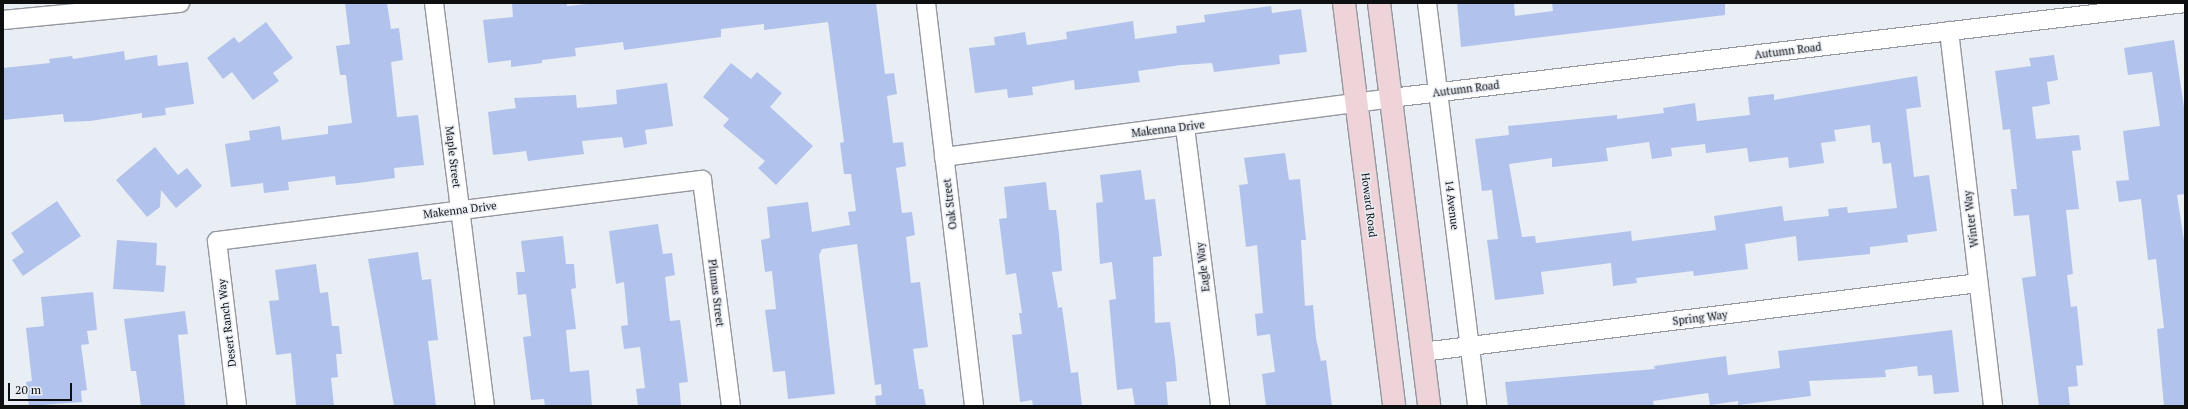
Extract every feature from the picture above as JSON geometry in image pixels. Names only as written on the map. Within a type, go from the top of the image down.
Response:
[{"type":"main road","name":"Howard Road","points":[[1344,3],[1394,406]]},
{"type":"main road","points":[[1379,3],[1429,406]]},
{"type":"street","points":[[3,20],[180,3]]},
{"type":"street","name":"Maple Street","points":[[434,3],[485,406]]},
{"type":"street","name":"Oak Street","points":[[926,3],[974,406]]},
{"type":"street","name":"14 Avenue","points":[[1427,3],[1477,406]]},
{"type":"street","name":"Autumn Road","points":[[1391,98],[2185,3]]},
{"type":"street","name":"Winter Way","points":[[1948,31],[1994,406]]},
{"type":"street","name":"Makenna Drive","points":[[944,157],[1186,127],[1391,98]]},
{"type":"street","name":"Eagle Way","points":[[1186,127],[1220,406]]},
{"type":"street","name":"Makenna Drive","points":[[217,241],[702,180]]},
{"type":"street","name":"Plumas Street","points":[[702,180],[731,406]]},
{"type":"street","name":"Desert Ranch Way","points":[[217,241],[237,406]]},
{"type":"street","name":"Spring Way","points":[[1422,352],[1978,283]]},
{"type":"building","points":[[345,3],[387,3],[391,29],[399,28],[403,60],[391,62],[397,117],[418,115],[424,165],[394,168],[395,178],[358,183],[336,185],[335,176],[288,182],[289,190],[264,193],[263,183],[231,187],[225,144],[250,140],[249,131],[280,126],[282,140],[328,134],[328,126],[352,123],[346,75],[340,75],[336,46],[350,44]]},
{"type":"building","points":[[512,3],[567,3],[567,6],[597,3],[876,3],[885,74],[894,73],[897,94],[887,96],[893,143],[903,142],[906,166],[896,168],[902,213],[912,212],[915,235],[906,237],[911,283],[920,282],[928,347],[913,349],[919,389],[923,389],[926,406],[876,406],[875,396],[882,395],[881,384],[875,385],[857,244],[822,249],[819,255],[835,394],[788,399],[785,371],[773,372],[765,310],[776,309],[772,271],[765,272],[761,240],[770,238],[767,207],[808,202],[812,232],[850,225],[848,212],[856,211],[851,174],[844,174],[840,143],[844,142],[828,22],[764,30],[764,24],[721,29],[721,37],[624,50],[623,42],[575,48],[576,56],[542,60],[542,63],[511,67],[511,60],[488,63],[483,20],[513,17]]},
{"type":"building","points":[[1457,3],[1514,3],[1515,16],[1553,11],[1552,3],[1725,3],[1725,15],[1461,47]]},
{"type":"building","points":[[1271,6],[1272,13],[1301,9],[1307,52],[1279,55],[1280,64],[1214,72],[1212,63],[1181,65],[1138,71],[1140,82],[1075,90],[1074,80],[1032,87],[1033,95],[1008,98],[1007,89],[975,93],[969,48],[995,45],[994,37],[1025,32],[1027,45],[1067,39],[1066,32],[1133,21],[1135,39],[1177,33],[1176,26],[1205,22],[1204,15]]},
{"type":"building","points":[[266,22],[293,58],[273,73],[279,81],[253,100],[232,72],[223,79],[207,58],[234,37],[239,43]]},
{"type":"building","points":[[2174,40],[2185,114],[2185,194],[2177,195],[2185,247],[2185,406],[2164,406],[2157,329],[2164,328],[2156,259],[2148,260],[2141,199],[2119,202],[2116,181],[2129,180],[2123,131],[2160,126],[2152,72],[2128,75],[2124,48]]},
{"type":"building","points":[[124,51],[125,60],[157,55],[158,66],[188,62],[194,104],[165,108],[166,115],[142,118],[142,113],[90,121],[64,122],[63,114],[3,120],[3,68],[50,63],[49,59],[72,56],[73,59]]},
{"type":"building","points":[[2054,55],[2058,80],[2047,82],[2050,104],[2032,107],[2036,139],[2079,135],[2081,150],[2072,151],[2079,209],[2066,210],[2073,274],[2067,275],[2071,307],[2077,306],[2083,365],[2076,366],[2078,386],[2068,387],[2070,406],[2039,406],[2022,278],[2036,276],[2029,215],[2014,216],[2011,189],[2017,189],[2010,129],[2003,130],[1995,71],[2031,66],[2029,58]]},
{"type":"building","points":[[731,63],[751,79],[757,72],[782,93],[770,107],[813,146],[776,185],[758,168],[765,161],[723,126],[729,119],[703,97]]},
{"type":"building","points":[[1917,76],[1921,107],[1906,109],[1914,177],[1929,175],[1937,231],[1907,235],[1908,242],[1870,247],[1870,254],[1798,261],[1796,236],[1745,244],[1748,269],[1694,276],[1693,271],[1636,278],[1637,283],[1613,286],[1611,263],[1541,272],[1544,294],[1495,300],[1487,240],[1498,239],[1492,190],[1482,191],[1475,139],[1509,135],[1508,126],[1617,115],[1617,119],[1664,113],[1663,108],[1695,103],[1697,121],[1750,115],[1748,97],[1774,94],[1774,100]],"holes":[[[1870,125],[1872,143],[1880,142],[1883,164],[1891,163],[1897,208],[1848,213],[1847,207],[1828,209],[1829,216],[1784,221],[1782,206],[1714,216],[1716,230],[1632,241],[1631,231],[1536,243],[1535,236],[1522,237],[1509,164],[1552,158],[1552,167],[1608,161],[1606,148],[1649,142],[1652,159],[1672,156],[1671,148],[1705,144],[1706,153],[1747,148],[1749,162],[1788,157],[1789,168],[1824,163],[1821,143],[1836,141],[1834,130]]]},
{"type":"building","points":[[667,83],[673,126],[645,130],[647,144],[624,148],[622,137],[582,141],[584,154],[528,161],[526,151],[493,155],[488,112],[516,108],[514,98],[576,95],[577,108],[617,104],[616,90]]},
{"type":"building","points":[[155,147],[178,175],[187,168],[202,186],[176,208],[161,190],[160,207],[147,217],[116,180]]},
{"type":"building","points":[[1285,153],[1289,180],[1300,179],[1306,240],[1301,240],[1305,306],[1313,305],[1316,338],[1321,361],[1326,360],[1332,406],[1266,406],[1262,374],[1275,372],[1270,334],[1257,336],[1255,314],[1263,313],[1257,245],[1246,247],[1239,185],[1248,184],[1244,158]]},
{"type":"building","points":[[1141,170],[1145,200],[1155,199],[1162,256],[1153,257],[1155,323],[1170,322],[1175,359],[1177,381],[1166,382],[1168,406],[1135,406],[1132,388],[1117,390],[1109,300],[1116,299],[1112,262],[1100,264],[1096,203],[1103,202],[1100,175]]},
{"type":"building","points":[[1046,182],[1049,210],[1056,210],[1062,271],[1052,272],[1058,308],[1062,307],[1071,373],[1078,372],[1082,406],[1033,406],[1032,400],[1020,402],[1012,335],[1022,334],[1019,313],[1022,313],[1016,273],[1006,275],[999,219],[1007,218],[1004,187]]},
{"type":"building","points":[[57,201],[81,236],[23,276],[12,260],[24,252],[11,233]]},
{"type":"building","points":[[658,224],[663,254],[672,253],[675,275],[665,277],[670,321],[680,320],[688,382],[679,383],[681,406],[638,406],[636,389],[645,388],[640,347],[624,349],[621,326],[628,325],[624,282],[616,284],[609,231]]},
{"type":"building","points":[[563,236],[566,264],[574,264],[576,288],[571,289],[576,329],[566,330],[570,372],[589,370],[592,406],[545,406],[544,399],[531,400],[523,337],[531,336],[526,294],[518,295],[516,272],[525,272],[521,241]]},
{"type":"building","points":[[117,240],[157,243],[156,265],[166,266],[164,292],[113,289]]},
{"type":"building","points":[[418,252],[422,280],[431,279],[438,340],[428,341],[436,406],[394,406],[368,259]]},
{"type":"building","points":[[316,264],[320,293],[328,292],[332,326],[339,326],[342,354],[336,354],[338,377],[331,378],[334,406],[296,406],[291,353],[276,355],[269,301],[279,300],[275,270]]},
{"type":"building","points":[[93,292],[97,330],[87,331],[89,344],[81,345],[87,390],[81,391],[82,402],[29,406],[26,382],[32,381],[26,328],[44,326],[41,297]]},
{"type":"building","points":[[185,311],[188,334],[178,335],[185,406],[141,406],[136,371],[131,371],[124,319]]},
{"type":"building","points":[[1952,330],[1959,392],[1934,394],[1932,375],[1918,376],[1917,366],[1885,370],[1886,377],[1809,381],[1811,396],[1738,405],[1738,401],[1710,405],[1708,393],[1653,401],[1654,406],[1508,406],[1505,382],[1655,369],[1654,366],[1726,356],[1728,375],[1780,368],[1778,351]]}]
